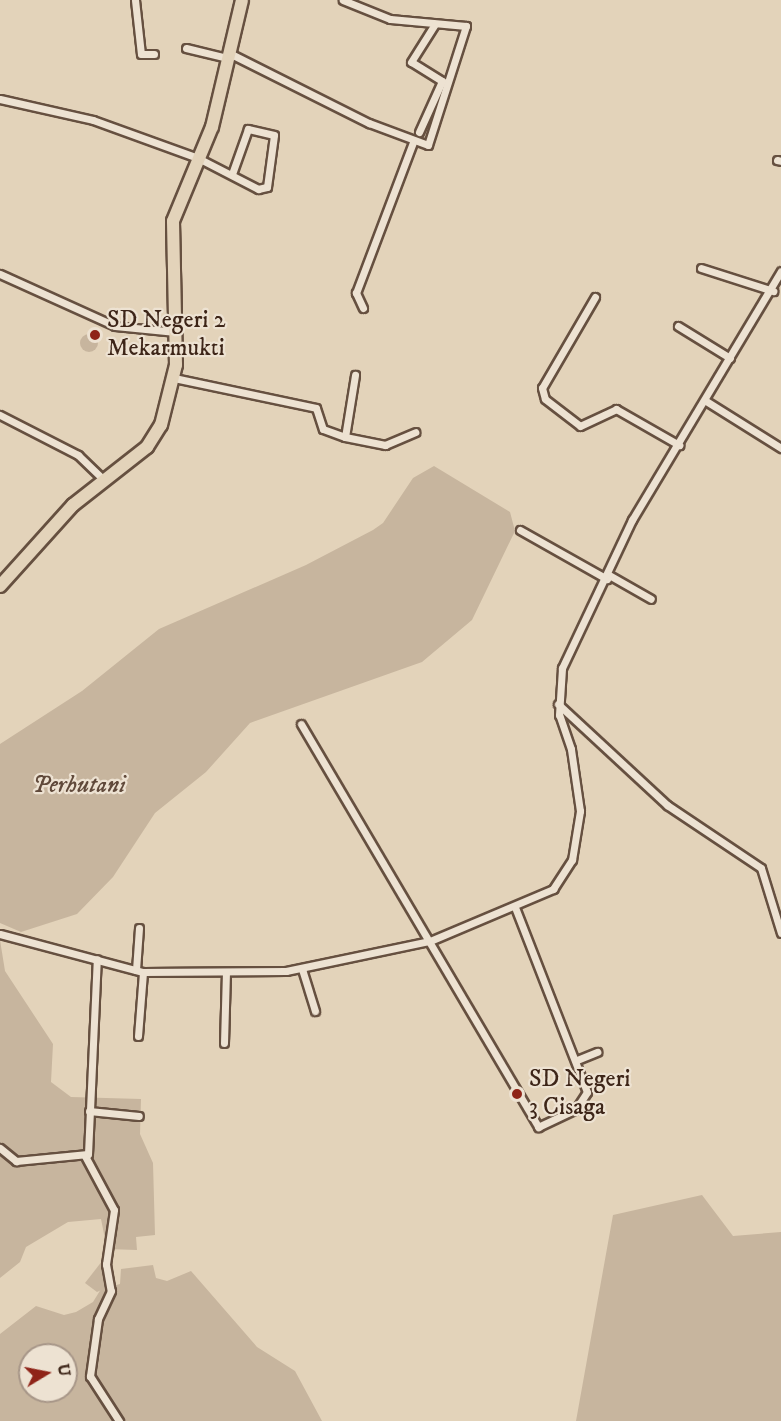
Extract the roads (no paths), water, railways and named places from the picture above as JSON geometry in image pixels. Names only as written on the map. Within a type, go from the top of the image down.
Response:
[{"type":"highway","points":[[0,586],[103,479],[147,447],[161,425],[174,378],[176,332],[173,221],[212,127],[242,0]]},
{"type":"street","points":[[135,0],[141,54],[154,54]]},
{"type":"street","points":[[186,48],[228,56],[413,142],[431,144],[468,32],[463,25],[390,19],[343,0]]},
{"type":"street","points":[[418,132],[442,81],[411,62],[435,24]]},
{"type":"street","points":[[0,99],[80,116],[198,158],[232,174],[266,188],[274,135],[248,129],[232,174]]},
{"type":"street","points":[[363,308],[356,293],[413,142]]},
{"type":"street","points":[[701,268],[772,291]]},
{"type":"street","points":[[0,934],[139,971],[226,973],[302,969],[430,941],[515,907],[560,882],[579,829],[571,749],[558,704],[562,668],[608,577],[632,520],[772,291],[781,271]]},
{"type":"street","points":[[0,274],[115,326],[176,332]]},
{"type":"street","points":[[596,297],[542,388],[545,399],[580,426],[616,409],[679,444]]},
{"type":"street","points":[[678,326],[730,358]]},
{"type":"street","points":[[345,437],[355,375]]},
{"type":"street","points":[[174,378],[316,408],[323,429],[345,437],[385,445],[416,432]]},
{"type":"street","points":[[706,401],[781,448]]},
{"type":"street","points":[[0,415],[78,454],[103,479]]},
{"type":"street","points":[[520,530],[651,599]]},
{"type":"street","points":[[558,704],[667,805],[761,868],[781,933]]},
{"type":"street","points":[[301,724],[538,1127],[584,1103],[587,1092],[577,1060],[515,907]]},
{"type":"street","points":[[138,1036],[139,928]]},
{"type":"street","points":[[97,959],[86,1156],[114,1210],[106,1264],[111,1291],[98,1319],[90,1376],[119,1421]]},
{"type":"street","points":[[302,969],[315,1011]]},
{"type":"street","points":[[224,1043],[226,973]]},
{"type":"street","points":[[577,1060],[597,1052]]},
{"type":"street","points":[[89,1111],[139,1116]]},
{"type":"street","points":[[0,1148],[16,1161],[86,1156]]},
{"type":"place","name":"SD Negeri 2 Mekarmukti","points":[[95,335]]},
{"type":"place","name":"SD Negeri 3 Cisaga","points":[[517,1094]]},
{"type":"park label","name":"Perhutani","points":[[79,786]]}]
